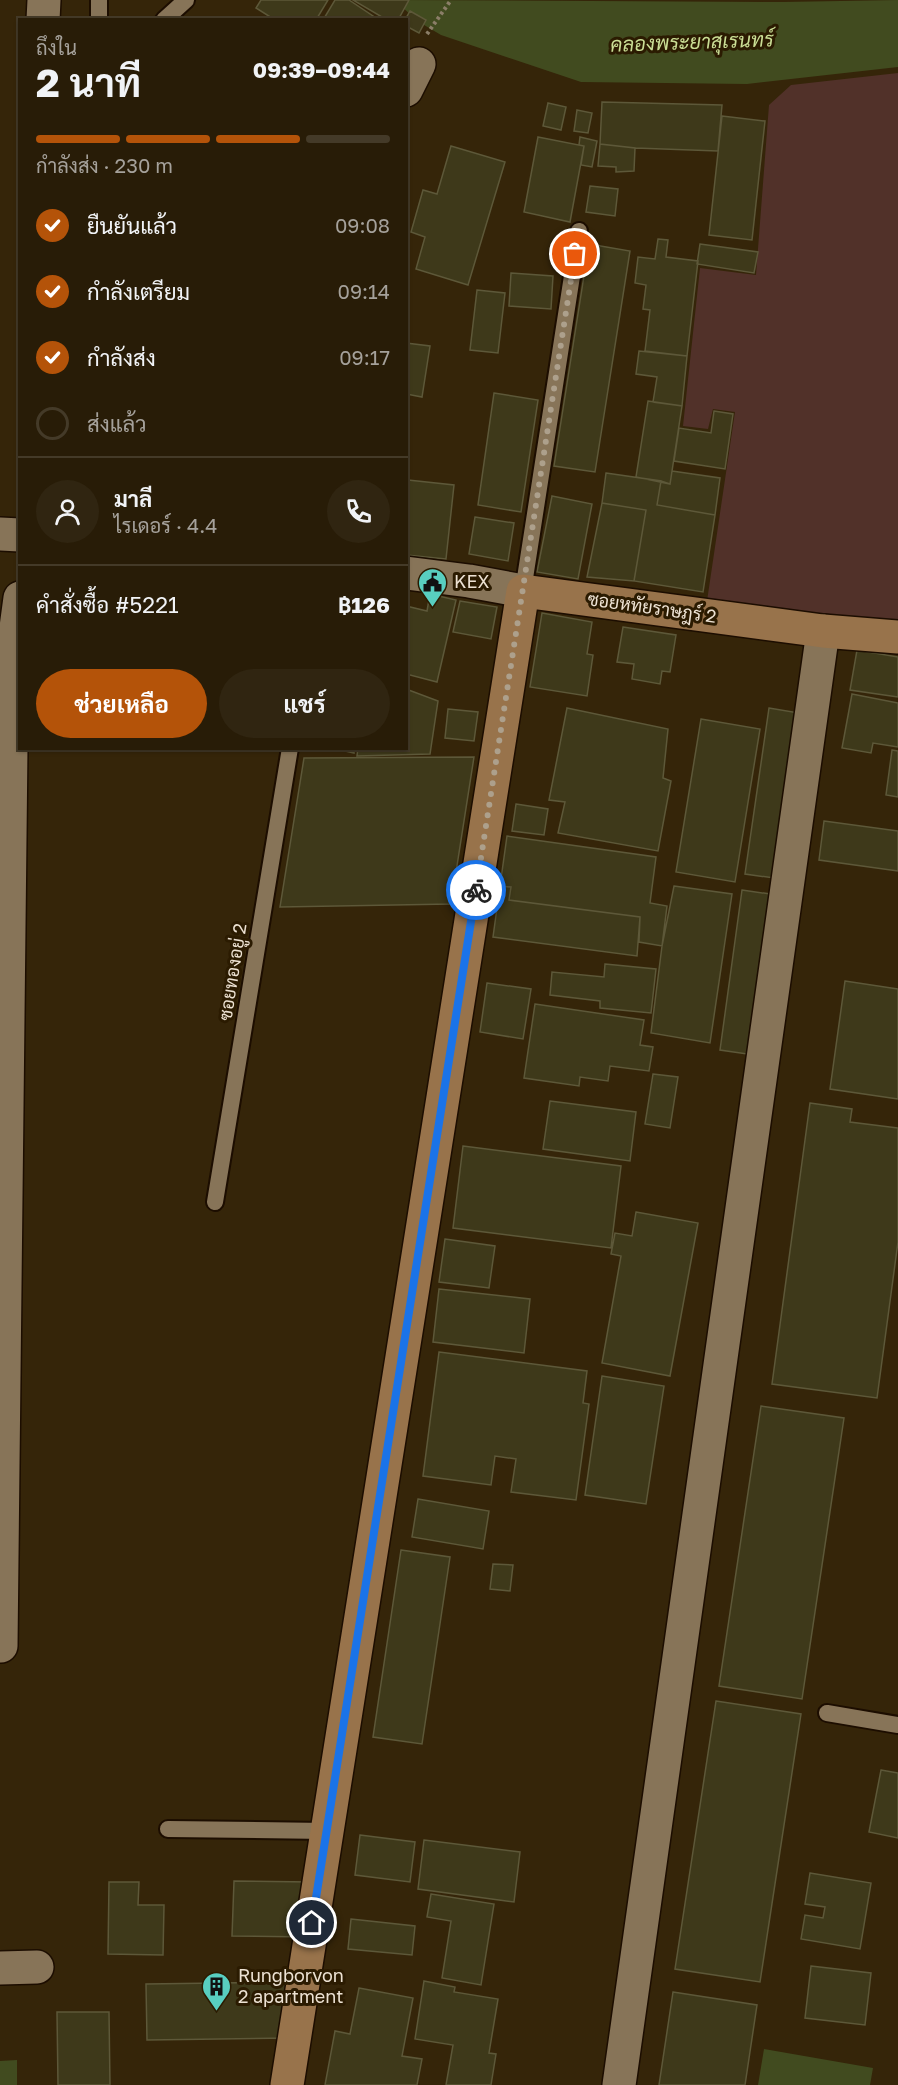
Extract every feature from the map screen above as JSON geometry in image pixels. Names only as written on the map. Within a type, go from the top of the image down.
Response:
[{"type":"street","points":[[43,18],[44,0]]},
{"type":"street","points":[[0,534],[18,535]]},
{"type":"street","name":"ซอยหทัยราษฎร์ 2","points":[[408,573],[824,631],[898,637]]},
{"type":"street","points":[[287,2085],[523,591]]},
{"type":"street","points":[[1,1646],[4,946],[12,657],[18,613]]},
{"type":"street","points":[[619,2085],[824,631]]},
{"type":"street","points":[[0,1968],[37,1967]]},
{"type":"lane","points":[[99,0],[99,18]]},
{"type":"lane","points":[[166,18],[186,0]]},
{"type":"lane","points":[[523,591],[579,231]]},
{"type":"lane","name":"ซอยทองอยู่ 2","points":[[215,1202],[290,750]]},
{"type":"lane","points":[[827,1713],[898,1725]]},
{"type":"lane","points":[[168,1829],[327,1831]]},
{"type":"path","points":[[428,31],[451,0]]},
{"type":"shaded area","points":[[898,73],[898,622],[823,617],[707,601],[735,412],[713,409],[708,429],[683,426],[700,268],[756,275],[769,105],[791,85]]},
{"type":"water","name":"คลองพระยาสุเรนทร์","points":[[394,0],[783,2],[898,0],[898,67],[747,84],[581,82],[441,35],[419,22]]},
{"type":"water","points":[[764,2049],[873,2068],[870,2085],[758,2085]]},
{"type":"water","points":[[17,2060],[17,2085],[0,2085],[0,2061]]},
{"type":"building","points":[[261,0],[328,0],[317,18],[272,18],[256,8]]},
{"type":"building","points":[[335,0],[349,0],[376,18],[324,18]]},
{"type":"building","points":[[353,0],[409,0],[399,18],[384,18]]},
{"type":"building","points":[[410,11],[426,20],[419,33],[408,27],[408,18],[406,18]]},
{"type":"building","points":[[602,102],[722,105],[718,151],[635,148],[600,144]]},
{"type":"building","points":[[548,103],[566,107],[561,130],[543,126]]},
{"type":"building","points":[[577,110],[592,113],[588,133],[574,131]]},
{"type":"building","points":[[722,116],[765,121],[752,240],[709,235]]},
{"type":"building","points":[[538,137],[584,146],[570,222],[524,212]]},
{"type":"building","points":[[580,137],[597,141],[592,167],[581,165],[584,146],[579,145]]},
{"type":"building","points":[[600,144],[635,148],[634,171],[616,172],[616,167],[598,166]]},
{"type":"building","points":[[451,146],[505,162],[468,285],[416,269],[425,237],[411,232],[423,190],[437,194]]},
{"type":"building","points":[[590,186],[618,189],[615,216],[586,212]]},
{"type":"building","points":[[658,239],[668,240],[666,257],[698,261],[687,356],[645,351],[650,310],[643,309],[646,285],[635,283],[638,257],[655,259]]},
{"type":"building","points":[[589,244],[630,251],[595,472],[554,466]]},
{"type":"building","points":[[700,244],[758,252],[754,273],[697,264]]},
{"type":"building","points":[[511,273],[553,276],[551,309],[509,306]]},
{"type":"building","points":[[477,290],[505,293],[498,353],[470,350]]},
{"type":"building","points":[[408,343],[430,346],[422,397],[408,394]]},
{"type":"building","points":[[639,351],[687,356],[682,406],[653,402],[657,377],[636,374]]},
{"type":"building","points":[[494,393],[538,400],[521,512],[478,505]]},
{"type":"building","points":[[648,401],[682,406],[670,484],[636,477]]},
{"type":"building","points":[[714,411],[733,414],[725,469],[674,461],[679,428],[711,433]]},
{"type":"building","points":[[672,471],[720,478],[715,515],[657,505],[661,481],[670,484]]},
{"type":"building","points":[[606,473],[661,481],[657,505],[715,515],[703,592],[634,581],[646,510],[602,503]]},
{"type":"building","points":[[408,480],[454,485],[446,559],[408,555]]},
{"type":"building","points":[[552,496],[592,504],[578,579],[537,572]]},
{"type":"building","points":[[602,503],[646,510],[634,581],[587,577]]},
{"type":"building","points":[[475,517],[514,523],[508,561],[469,554]]},
{"type":"building","points":[[430,594],[456,600],[437,682],[408,675],[408,606],[427,611]]},
{"type":"building","points":[[460,601],[497,607],[491,639],[453,632]]},
{"type":"building","points":[[542,613],[592,622],[587,654],[593,655],[587,696],[530,687]]},
{"type":"building","points":[[623,627],[676,635],[670,672],[662,671],[660,684],[632,679],[634,664],[617,662]]},
{"type":"building","points":[[857,650],[898,657],[898,697],[850,690]]},
{"type":"building","points":[[408,690],[438,701],[430,754],[357,756],[358,750],[408,750]]},
{"type":"building","points":[[852,694],[898,703],[898,747],[873,743],[871,753],[842,748]]},
{"type":"building","points":[[567,708],[668,729],[663,778],[671,781],[658,851],[558,833],[565,802],[549,800]]},
{"type":"building","points":[[769,708],[805,714],[781,879],[745,874]]},
{"type":"building","points":[[448,709],[478,712],[474,741],[445,738]]},
{"type":"building","points":[[701,719],[760,729],[735,882],[676,872]]},
{"type":"building","points":[[892,750],[898,751],[898,797],[886,795]]},
{"type":"building","points":[[474,757],[451,904],[280,907],[304,758]]},
{"type":"building","points":[[516,804],[548,809],[544,835],[512,831]]},
{"type":"building","points":[[824,821],[898,831],[898,871],[819,860]]},
{"type":"building","points":[[507,836],[656,857],[650,903],[667,906],[662,946],[639,942],[640,917],[509,900],[511,887],[500,886]]},
{"type":"building","points":[[500,886],[511,887],[509,900],[640,917],[637,956],[493,937]]},
{"type":"building","points":[[674,886],[732,894],[710,1043],[651,1033],[662,946]]},
{"type":"building","points":[[742,890],[777,895],[754,1055],[720,1050]]},
{"type":"building","points":[[605,964],[656,969],[651,1013],[600,1008],[600,1001],[550,995],[552,972],[604,977]]},
{"type":"building","points":[[845,981],[898,989],[898,1099],[830,1089]]},
{"type":"building","points":[[487,983],[531,989],[523,1039],[480,1032]]},
{"type":"building","points":[[535,1004],[644,1020],[640,1045],[653,1047],[649,1071],[610,1066],[608,1081],[580,1077],[579,1086],[524,1078]]},
{"type":"building","points":[[653,1074],[678,1077],[670,1128],[645,1124]]},
{"type":"building","points":[[550,1101],[636,1112],[630,1161],[543,1149]]},
{"type":"building","points":[[810,1103],[852,1109],[850,1122],[898,1128],[898,1242],[877,1398],[772,1384]]},
{"type":"building","points":[[463,1146],[621,1166],[611,1248],[453,1228]]},
{"type":"building","points":[[636,1212],[698,1223],[670,1376],[602,1363],[621,1256],[611,1254],[615,1233],[632,1236]]},
{"type":"building","points":[[445,1239],[495,1246],[489,1288],[439,1282]]},
{"type":"building","points":[[439,1289],[530,1299],[524,1353],[433,1342]]},
{"type":"building","points":[[439,1352],[587,1371],[583,1403],[589,1404],[576,1500],[511,1492],[516,1459],[495,1456],[491,1485],[423,1476]]},
{"type":"building","points":[[602,1376],[664,1386],[646,1504],[585,1495]]},
{"type":"building","points":[[761,1406],[844,1418],[802,1699],[719,1686]]},
{"type":"building","points":[[418,1499],[489,1511],[483,1549],[412,1537]]},
{"type":"building","points":[[401,1550],[450,1557],[422,1744],[373,1737]]},
{"type":"building","points":[[493,1564],[513,1565],[510,1591],[490,1589]]},
{"type":"building","points":[[716,1701],[801,1714],[760,1982],[675,1969]]},
{"type":"building","points":[[881,1770],[898,1773],[898,1838],[869,1832]]},
{"type":"building","points":[[360,1835],[415,1842],[410,1882],[355,1875]]},
{"type":"building","points":[[424,1840],[520,1852],[514,1902],[418,1889]]},
{"type":"building","points":[[810,1873],[871,1883],[860,1949],[801,1939],[805,1915],[823,1918],[825,1907],[805,1904]]},
{"type":"building","points":[[234,1881],[311,1882],[310,1937],[232,1936]]},
{"type":"building","points":[[109,1882],[139,1882],[138,1905],[164,1905],[163,1955],[108,1954]]},
{"type":"building","points":[[431,1894],[494,1904],[481,1985],[442,1978],[451,1921],[427,1917]]},
{"type":"building","points":[[351,1919],[415,1926],[412,1955],[348,1949]]},
{"type":"building","points":[[811,1966],[871,1973],[865,2025],[805,2018]]},
{"type":"building","points":[[424,1981],[455,1987],[454,1992],[498,1999],[489,2053],[496,2054],[491,2085],[446,2085],[453,2045],[415,2039]]},
{"type":"building","name":"Rungborvon 2 apartment","points":[[288,1982],[288,2038],[147,2040],[146,1984]]},
{"type":"building","points":[[359,1988],[413,1998],[402,2056],[422,2059],[417,2085],[325,2085],[335,2031],[350,2034]]},
{"type":"building","points":[[673,1992],[757,2005],[745,2085],[659,2085]]},
{"type":"building","points":[[57,2012],[109,2012],[110,2085],[58,2085]]},
{"type":"way so far","points":[[476,890],[575,254]]},
{"type":"place","name":"KEX","points":[[433,608]]},
{"type":"place","name":"Rungborvon 2 apartment","points":[[217,2012]]},
{"type":"route","points":[[312,1923],[476,890]]}]
